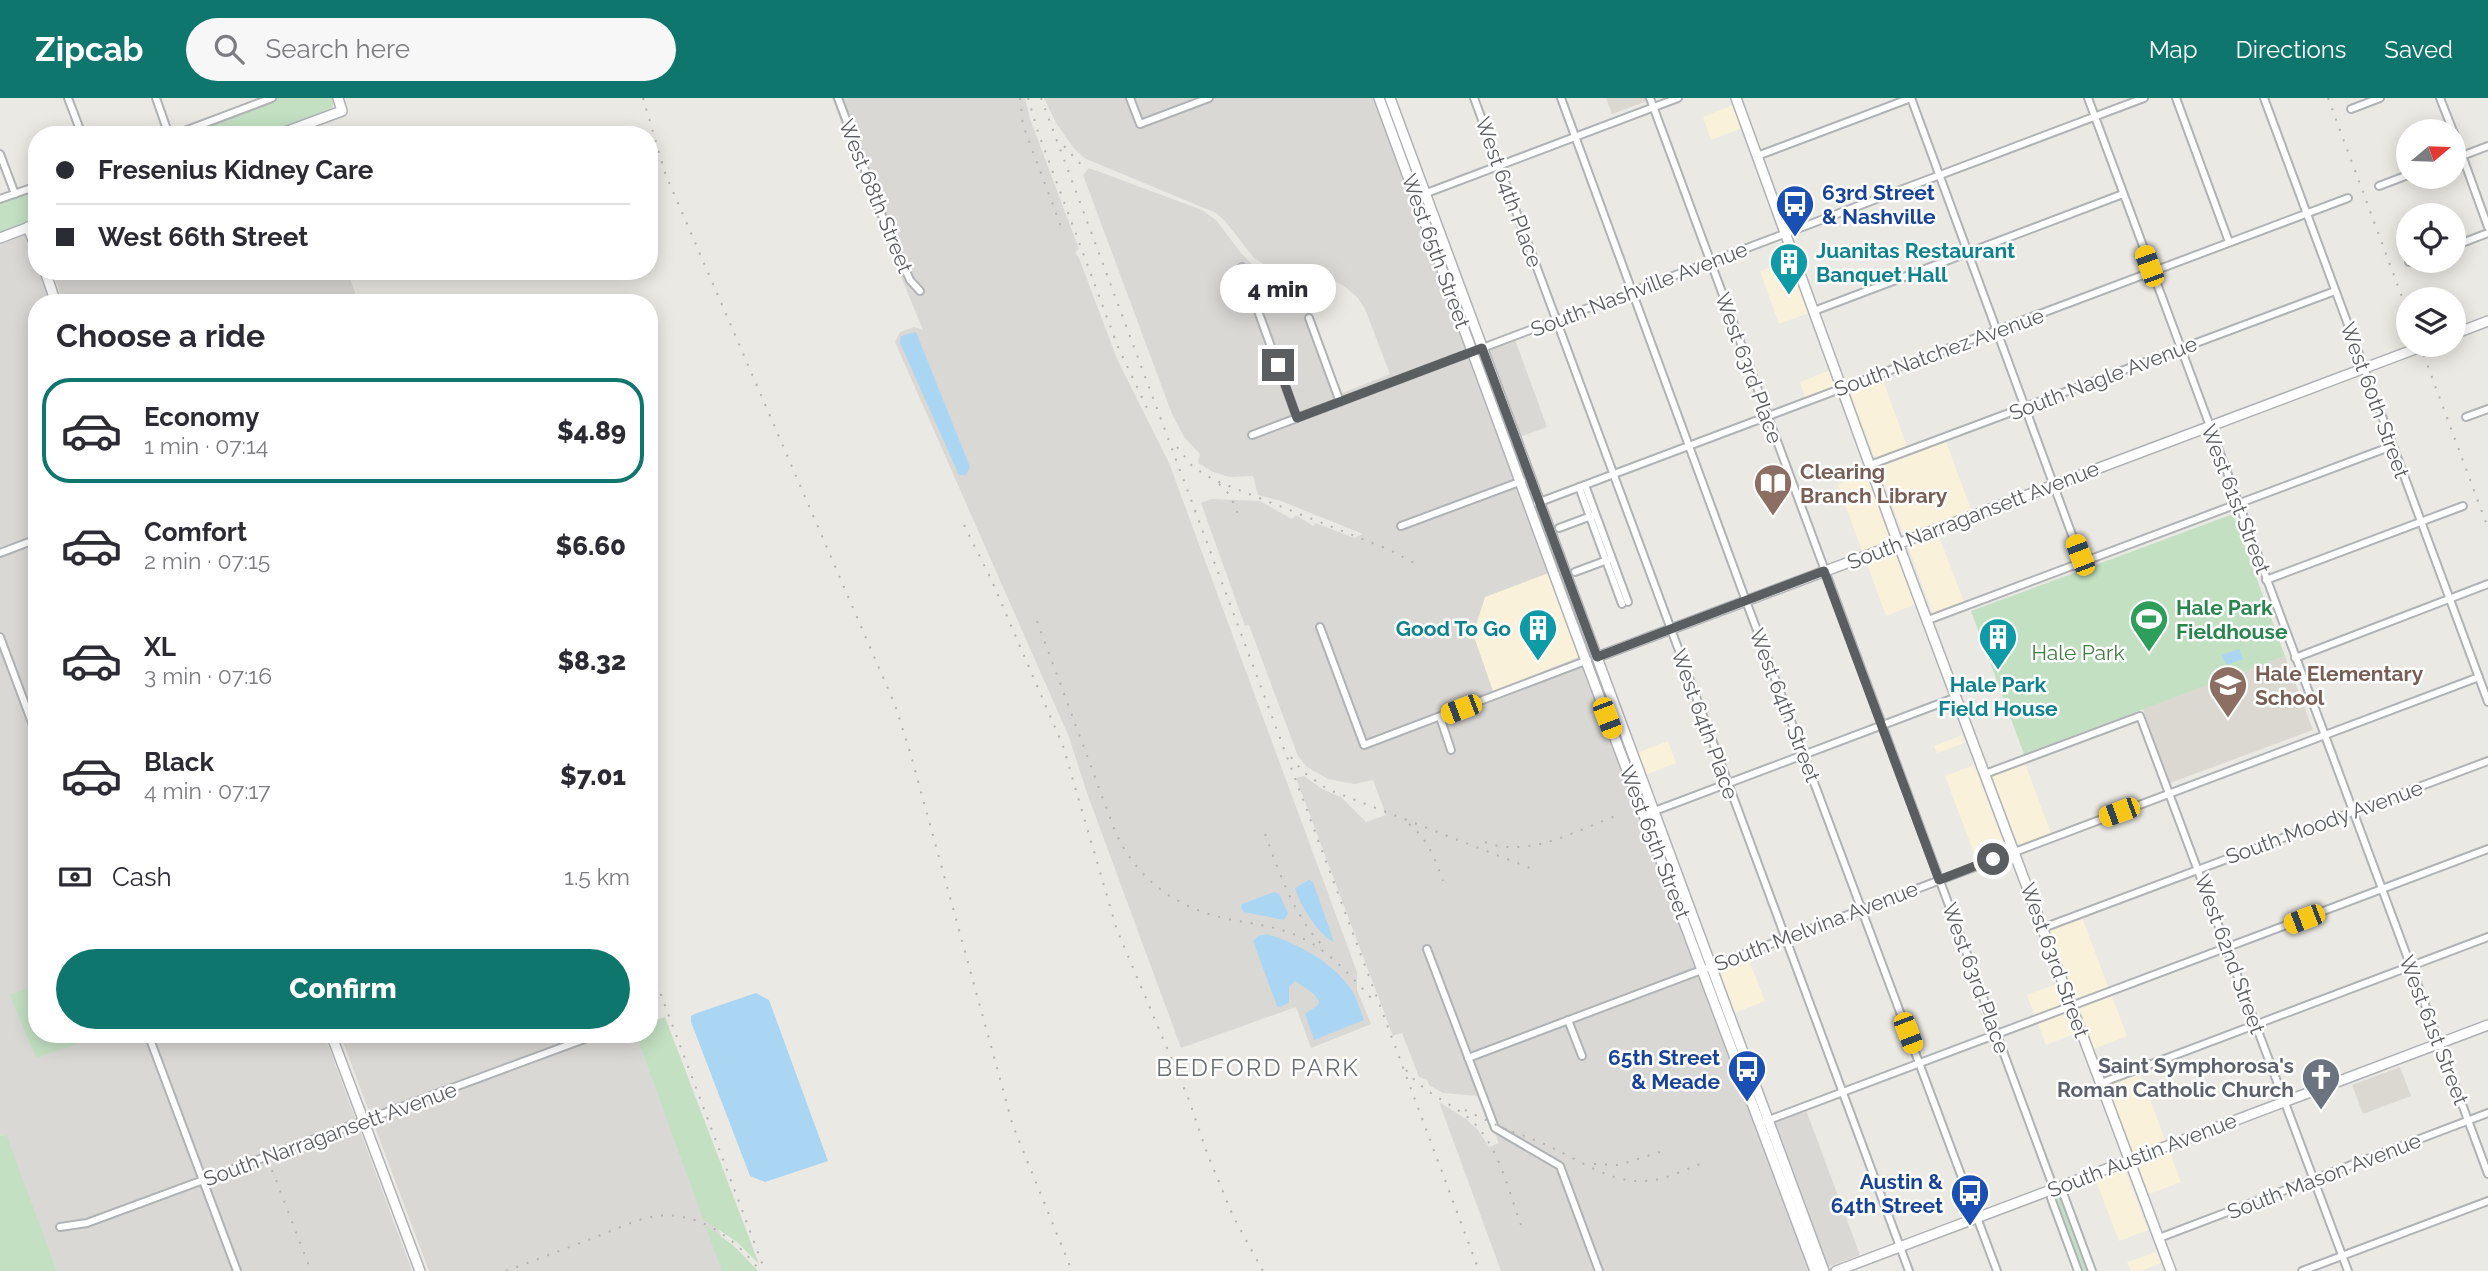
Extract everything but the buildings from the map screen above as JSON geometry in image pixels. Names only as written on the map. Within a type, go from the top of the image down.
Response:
[{"type":"street","points":[[68,98],[79,126]]},
{"type":"street","points":[[156,98],[168,126]]},
{"type":"street","points":[[244,98],[248,107]]},
{"type":"street","points":[[196,126],[272,98]]},
{"type":"street","points":[[301,126],[342,111],[338,98]]},
{"type":"street","name":"West 68th Street","points":[[838,98],[884,222],[910,280],[920,290]]},
{"type":"street","points":[[1130,98],[1140,124],[1209,98]]},
{"type":"street","name":"West 65th Street","points":[[1379,98],[1421,196]]},
{"type":"street","name":"West 65th Street","points":[[1390,98],[1421,196],[1526,480],[1597,657],[1649,813]]},
{"type":"street","name":"West 64th Place","points":[[1474,98],[1909,1271]]},
{"type":"street","name":"West 64th Street","points":[[1561,98],[1997,1271]]},
{"type":"street","name":"West 63rd Place","points":[[1650,98],[2054,1189],[2051,1198],[2078,1271]]},
{"type":"street","points":[[1421,196],[1678,98]]},
{"type":"street","name":"West 63rd Street","points":[[1735,98],[1898,543],[2171,1271]]},
{"type":"street","points":[[1757,156],[1911,98],[2082,562]]},
{"type":"street","name":"West 61st Street","points":[[2088,98],[2488,1174]]},
{"type":"street","name":"South Nashville Avenue","points":[[1252,435],[2144,98]]},
{"type":"street","points":[[2176,98],[2229,242]]},
{"type":"street","name":"West 60th Street","points":[[2264,98],[2488,702]]},
{"type":"street","points":[[2351,109],[2380,98]]},
{"type":"street","points":[[2440,98],[2448,119]]},
{"type":"street","points":[[2466,154],[2488,146]]},
{"type":"street","points":[[0,154],[15,194]]},
{"type":"street","points":[[2466,167],[2488,227]]},
{"type":"street","points":[[2379,186],[2396,180]]},
{"type":"street","points":[[0,200],[28,189]]},
{"type":"street","points":[[1814,311],[2123,194]]},
{"type":"street","name":"South Natchez Avenue","points":[[1535,504],[2348,198]]},
{"type":"street","points":[[0,238],[28,228]]},
{"type":"street","points":[[2466,241],[2488,233]]},
{"type":"street","points":[[1242,267],[1297,418]]},
{"type":"street","name":"South Nagle Avenue","points":[[1870,465],[2335,291]]},
{"type":"street","points":[[1309,318],[1340,402]]},
{"type":"street","points":[[2466,329],[2488,321]]},
{"type":"street","name":"South Narragansett Avenue","points":[[1320,627],[1364,745],[2396,356]]},
{"type":"street","points":[[2466,417],[2488,409]]},
{"type":"street","points":[[1927,620],[2392,446]]},
{"type":"street","points":[[1401,526],[1526,480]]},
{"type":"street","points":[[1582,486],[1625,603]]},
{"type":"street","name":"West 65th Street","points":[[1535,504],[1586,661],[1649,813],[1780,1164],[1824,1271]]},
{"type":"street","points":[[2266,580],[2463,506]]},
{"type":"street","points":[[1559,528],[1593,515]]},
{"type":"street","points":[[0,553],[28,542]]},
{"type":"street","points":[[1575,572],[1609,559]]},
{"type":"street","points":[[2295,657],[2488,584]]},
{"type":"street","points":[[0,637],[28,712]]},
{"type":"street","name":"South Melvina Avenue","points":[[1468,1058],[2479,677]]},
{"type":"street","points":[[1649,813],[1956,697]]},
{"type":"street","name":"West 62nd Street","points":[[1985,774],[2140,716],[2348,1271]]},
{"type":"street","points":[[1440,717],[1451,750]]},
{"type":"street","name":"South Moody Avenue","points":[[2043,928],[2488,761]]},
{"type":"street","points":[[1764,1121],[2488,849]]},
{"type":"street","points":[[2101,1083],[2488,937]]},
{"type":"street","points":[[1427,949],[1495,1128],[1560,1167],[1599,1271]]},
{"type":"street","points":[[1568,1020],[1582,1056]]},
{"type":"street","name":"South Austin Avenue","points":[[1836,1271],[2488,1025]]},
{"type":"street","points":[[151,1043],[237,1271]]},
{"type":"street","points":[[334,1043],[420,1271]]},
{"type":"street","name":"South Narragansett Avenue","points":[[60,1227],[88,1223],[574,1043]]},
{"type":"street","name":"South Mason Avenue","points":[[2159,1238],[2488,1113]]},
{"type":"street","name":"West 65th Street","points":[[1780,1164],[1815,1271]]},
{"type":"street","name":"West 63rd Place","points":[[2054,1189],[2063,1193],[2092,1271]]},
{"type":"street","points":[[2302,1271],[2488,1201]]},
{"type":"shaded area","points":[[832,98],[1025,98],[1030,119],[1079,249],[1075,252],[1117,359],[1169,463],[1357,972],[1357,990],[1371,1024],[1311,1048],[1296,1007],[1181,1048],[1069,737],[895,342],[900,332],[914,327],[923,330]]},
{"type":"shaded area","points":[[1044,98],[1375,98],[1551,572],[1485,597],[1473,634],[1493,691],[1582,656],[1814,1271],[1501,1271],[1439,1102],[1466,1119],[1478,1130],[1489,1147],[1499,1143],[1479,1096],[1443,1093],[1429,1085],[1427,1080],[1419,1077],[1402,1033],[1393,1036],[1296,778],[1304,776],[1322,789],[1341,797],[1366,822],[1386,815],[1373,780],[1354,784],[1328,779],[1307,767],[1298,756],[1249,625],[1245,626],[1201,503],[1211,499],[1260,501],[1292,519],[1296,515],[1313,526],[1316,523],[1354,538],[1363,534],[1281,501],[1258,495],[1253,476],[1230,477],[1213,472],[1198,463],[1200,454],[1184,437],[1172,414],[1083,175],[1089,168],[1202,210],[1216,220],[1253,265],[1281,277],[1293,287],[1301,301],[1306,299],[1340,394],[1390,374],[1365,309],[1357,297],[1332,279],[1317,274],[1276,270],[1254,258],[1216,213],[1084,158],[1056,123]]},
{"type":"shaded area","points":[[1606,98],[1646,98],[1647,101],[1612,114]]},
{"type":"shaded area","points":[[1733,105],[1742,128],[1711,140],[1703,117]]},
{"type":"shaded area","points":[[22,224],[28,240],[28,280],[42,280],[48,294],[28,294],[28,1043],[327,1043],[412,1271],[57,1271],[5,1134],[0,1136],[0,232]]},
{"type":"shaded area","points":[[1790,260],[1809,313],[1779,324],[1760,271]]},
{"type":"shaded area","points":[[55,280],[350,280],[356,294],[61,294]]},
{"type":"shaded area","points":[[1514,337],[1547,427],[1517,438],[1484,349]]},
{"type":"shaded area","points":[[1830,370],[1837,389],[1806,401],[1800,382]]},
{"type":"shaded area","points":[[1881,375],[1909,452],[1945,439],[1973,515],[1936,529],[1965,604],[1934,616],[1848,387]]},
{"type":"shaded area","points":[[1868,474],[1916,604],[1886,616],[1838,485]]},
{"type":"shaded area","points":[[1551,572],[1582,656],[1493,692],[1473,634],[1485,597]]},
{"type":"shaded area","name":"Hale Elementary School","points":[[2285,656],[2313,730],[2170,783],[2143,709]]},
{"type":"shaded area","points":[[1962,735],[1965,743],[1937,753],[1934,746]]},
{"type":"shaded area","points":[[1668,741],[1676,763],[1645,775],[1637,753]]},
{"type":"shaded area","points":[[2024,761],[2052,836],[2019,848],[1991,773]]},
{"type":"shaded area","points":[[1974,765],[2007,852],[1978,864],[1945,776]]},
{"type":"shaded area","points":[[2081,915],[2127,1036],[2094,1049],[2048,927]]},
{"type":"shaded area","points":[[1747,956],[1765,1001],[1732,1014],[1714,968]]},
{"type":"shaded area","points":[[2056,984],[2074,1034],[2046,1045],[2027,995]]},
{"type":"shaded area","points":[[343,1043],[649,1043],[734,1271],[429,1271]]},
{"type":"shaded area","points":[[2400,1067],[2411,1096],[2363,1114],[2352,1085]]},
{"type":"shaded area","points":[[2139,1070],[2181,1182],[2149,1194],[2106,1082]]},
{"type":"shaded area","points":[[1806,1110],[1860,1255],[1825,1268],[1772,1123]]},
{"type":"shaded area","points":[[2122,1162],[2148,1230],[2119,1241],[2093,1173]]},
{"type":"shaded area","points":[[2156,1252],[2161,1263],[2141,1271],[2131,1271],[2127,1262]]},
{"type":"green space","points":[[278,98],[334,98],[333,106],[328,110],[286,126],[203,126]]},
{"type":"green space","points":[[28,191],[28,221],[0,232],[0,202]]},
{"type":"green space","name":"Hale Park","points":[[2233,514],[2285,656],[2024,754],[1971,611]]},
{"type":"green space","points":[[28,988],[28,1039],[10,995]]},
{"type":"green space","points":[[665,1017],[759,1264],[737,1242],[703,1219],[639,1043],[658,1043],[658,1019]]},
{"type":"green space","points":[[30,1043],[80,1043],[36,1058]]},
{"type":"green space","points":[[6,1134],[57,1271],[0,1271],[0,1136]]},
{"type":"green space","points":[[2061,1195],[2089,1271],[2082,1271],[2054,1198]]},
{"type":"green space","points":[[705,1225],[733,1245],[758,1271],[722,1271]]},
{"type":"water","points":[[916,332],[970,467],[966,475],[959,475],[900,343],[901,336]]},
{"type":"water","points":[[2239,649],[2243,659],[2226,665],[2222,655]]},
{"type":"water","points":[[1309,880],[1313,882],[1334,942],[1316,926],[1297,895],[1295,888]]},
{"type":"water","points":[[1274,892],[1279,894],[1288,913],[1284,920],[1244,912],[1241,908],[1242,904]]},
{"type":"water","points":[[1267,934],[1303,949],[1334,970],[1353,993],[1364,1020],[1314,1040],[1305,1014],[1318,1005],[1319,1001],[1314,994],[1295,981],[1289,987],[1289,1003],[1277,1006],[1253,941],[1258,936]]},
{"type":"water","points":[[756,993],[769,1000],[828,1161],[765,1182],[750,1176],[691,1022],[691,1016],[697,1013]]},
{"type":"railway","points":[[643,98],[651,126]]},
{"type":"railway","points":[[1020,98],[1023,125],[1063,232]]},
{"type":"railway","points":[[1028,98],[1038,132],[1118,347],[1147,408]]},
{"type":"railway","points":[[1041,98],[1479,1271]]},
{"type":"railway","points":[[2328,98],[2398,287]]},
{"type":"railway","points":[[1064,146],[1086,170]]},
{"type":"railway","points":[[658,149],[665,173],[895,705],[1013,1126],[1072,1271]]},
{"type":"railway","points":[[2424,357],[2488,528]]},
{"type":"railway","points":[[1177,447],[1193,467],[1214,480],[1390,550],[1416,564]]},
{"type":"railway","points":[[1219,484],[1230,495],[1238,514]]},
{"type":"railway","points":[[964,525],[991,579],[1063,746],[1117,930],[1189,1100],[1233,1216],[1263,1271]]},
{"type":"railway","points":[[1037,621],[1115,831],[1135,864],[1160,889],[1192,908],[1228,919],[1283,930],[1311,943],[1340,965],[1373,1000]]},
{"type":"railway","points":[[1291,757],[1302,771],[1327,789],[1535,870]]},
{"type":"railway","points":[[1485,842],[1502,846],[1536,845],[1570,835],[1618,815]]},
{"type":"railway","points":[[1409,824],[1426,843],[1443,881]]},
{"type":"railway","points":[[1265,834],[1295,907],[1322,945]]},
{"type":"railway","points":[[658,987],[765,1271]]},
{"type":"railway","points":[[1406,1070],[1420,1085],[1462,1113],[1480,1130],[1502,1169],[1521,1225]]},
{"type":"railway","points":[[1465,1110],[1509,1131]]},
{"type":"railway","points":[[1502,1128],[1547,1145],[1620,1179],[1658,1179],[1700,1164]]},
{"type":"railway","points":[[1594,1164],[1619,1165],[1660,1152]]},
{"type":"railway","points":[[272,1170],[311,1271]]},
{"type":"railway","points":[[506,1271],[637,1221],[667,1215],[698,1221],[713,1228],[739,1247],[760,1271]]},
{"type":"place","name":"63rd Street & Nashville","points":[[1795,238]]},
{"type":"place","name":"Juanitas Restaurant Banquet Hall","points":[[1789,296]]},
{"type":"place","name":"Clearing Branch Library","points":[[1773,517]]},
{"type":"place","name":"Hale Park Fieldhouse","points":[[2149,653]]},
{"type":"place","name":"Good To Go","points":[[1538,662]]},
{"type":"place","name":"Hale Park Field House","points":[[1998,671]]},
{"type":"place","name":"Hale Elementary School","points":[[2228,719]]},
{"type":"place","name":"65th Street & Meade","points":[[1747,1103]]},
{"type":"place","name":"Saint Symphorosa's Roman Catholic Church","points":[[2321,1111]]},
{"type":"place","name":"Austin & 64th Street","points":[[1970,1227]]},
{"type":"district","name":"BEDFORD PARK","points":[[1258,1067]]},
{"type":"route","points":[[1278,365],[1297,418],[1482,348],[1597,657],[1824,571],[1939,880],[1993,859]]}]
